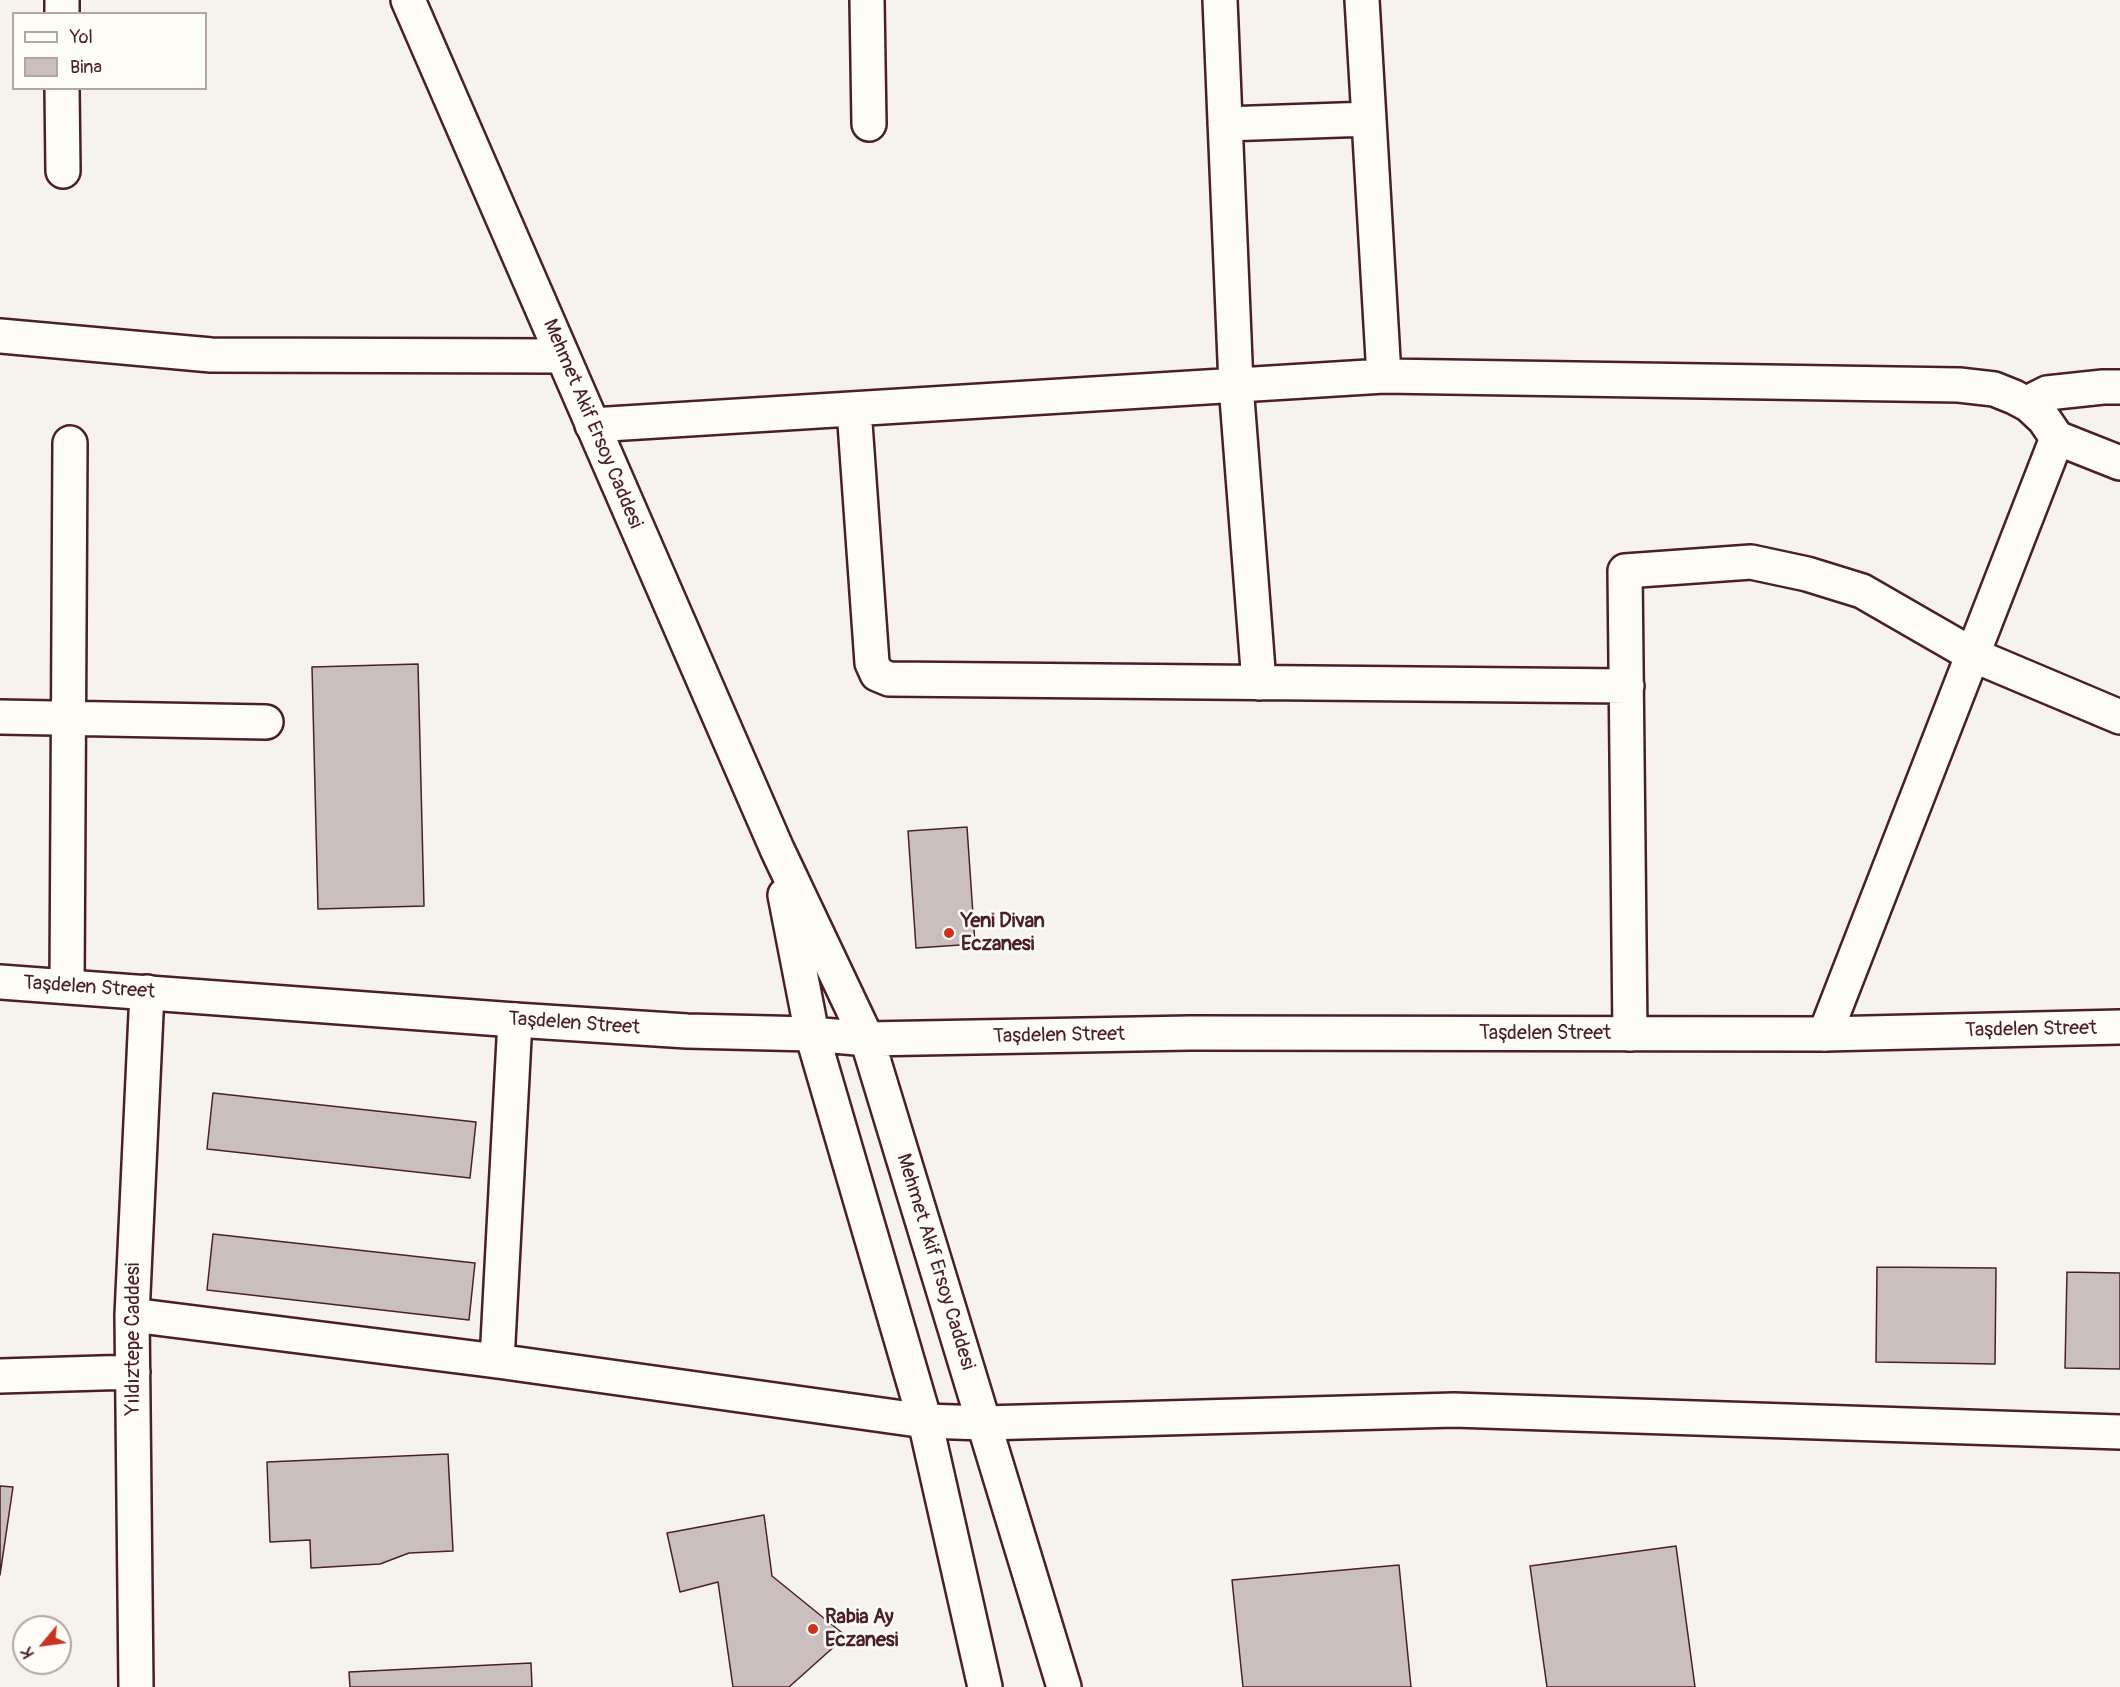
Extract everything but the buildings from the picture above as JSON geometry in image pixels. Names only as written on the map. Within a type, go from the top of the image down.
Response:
[{"type":"street","name":"Mehmet Akif Ersoy Caddesi","points":[[408,0],[777,849],[867,1039],[1064,1687]]},
{"type":"street","points":[[867,0],[869,124]]},
{"type":"street","points":[[1220,0],[1236,385],[1259,683]]},
{"type":"street","points":[[1362,0],[1384,376]]},
{"type":"street","points":[[62,90],[63,171]]},
{"type":"street","points":[[1226,124],[1369,119]]},
{"type":"street","points":[[0,336],[211,355],[562,356]]},
{"type":"street","points":[[592,425],[1384,376],[1959,385],[1994,389],[2029,405],[2044,419],[2057,438],[2120,463]]},
{"type":"street","points":[[2029,405],[2047,393],[2120,387]]},
{"type":"street","points":[[854,409],[872,663],[878,674],[889,679],[1627,686]]},
{"type":"street","points":[[1825,1034],[2057,438]]},
{"type":"street","points":[[68,986],[70,443]]},
{"type":"street","points":[[1630,1034],[1625,571],[1751,562],[1808,574],[1862,591],[1973,655],[2120,717]]},
{"type":"street","points":[[0,717],[266,722]]},
{"type":"street","name":"Mehmet Akif Ersoy Caddesi","points":[[777,849],[812,1034],[925,1421],[985,1687]]},
{"type":"street","name":"Taşdelen Street","points":[[0,982],[515,1020],[687,1031],[812,1034],[867,1039],[1190,1033],[1825,1034],[2120,1027]]},
{"type":"street","name":"Yıldıztepe Caddesi","points":[[136,1687],[132,1315],[147,992]]},
{"type":"street","points":[[497,1361],[515,1020]]},
{"type":"street","points":[[132,1315],[497,1361],[925,1421],[984,1424],[1454,1410],[2120,1431]]},
{"type":"street","points":[[0,1376],[133,1372]]},
{"type":"place","name":"Yeni Divan Eczanesi","points":[[949,933]]},
{"type":"place","name":"Rabia Ay Eczanesi","points":[[813,1629]]}]
